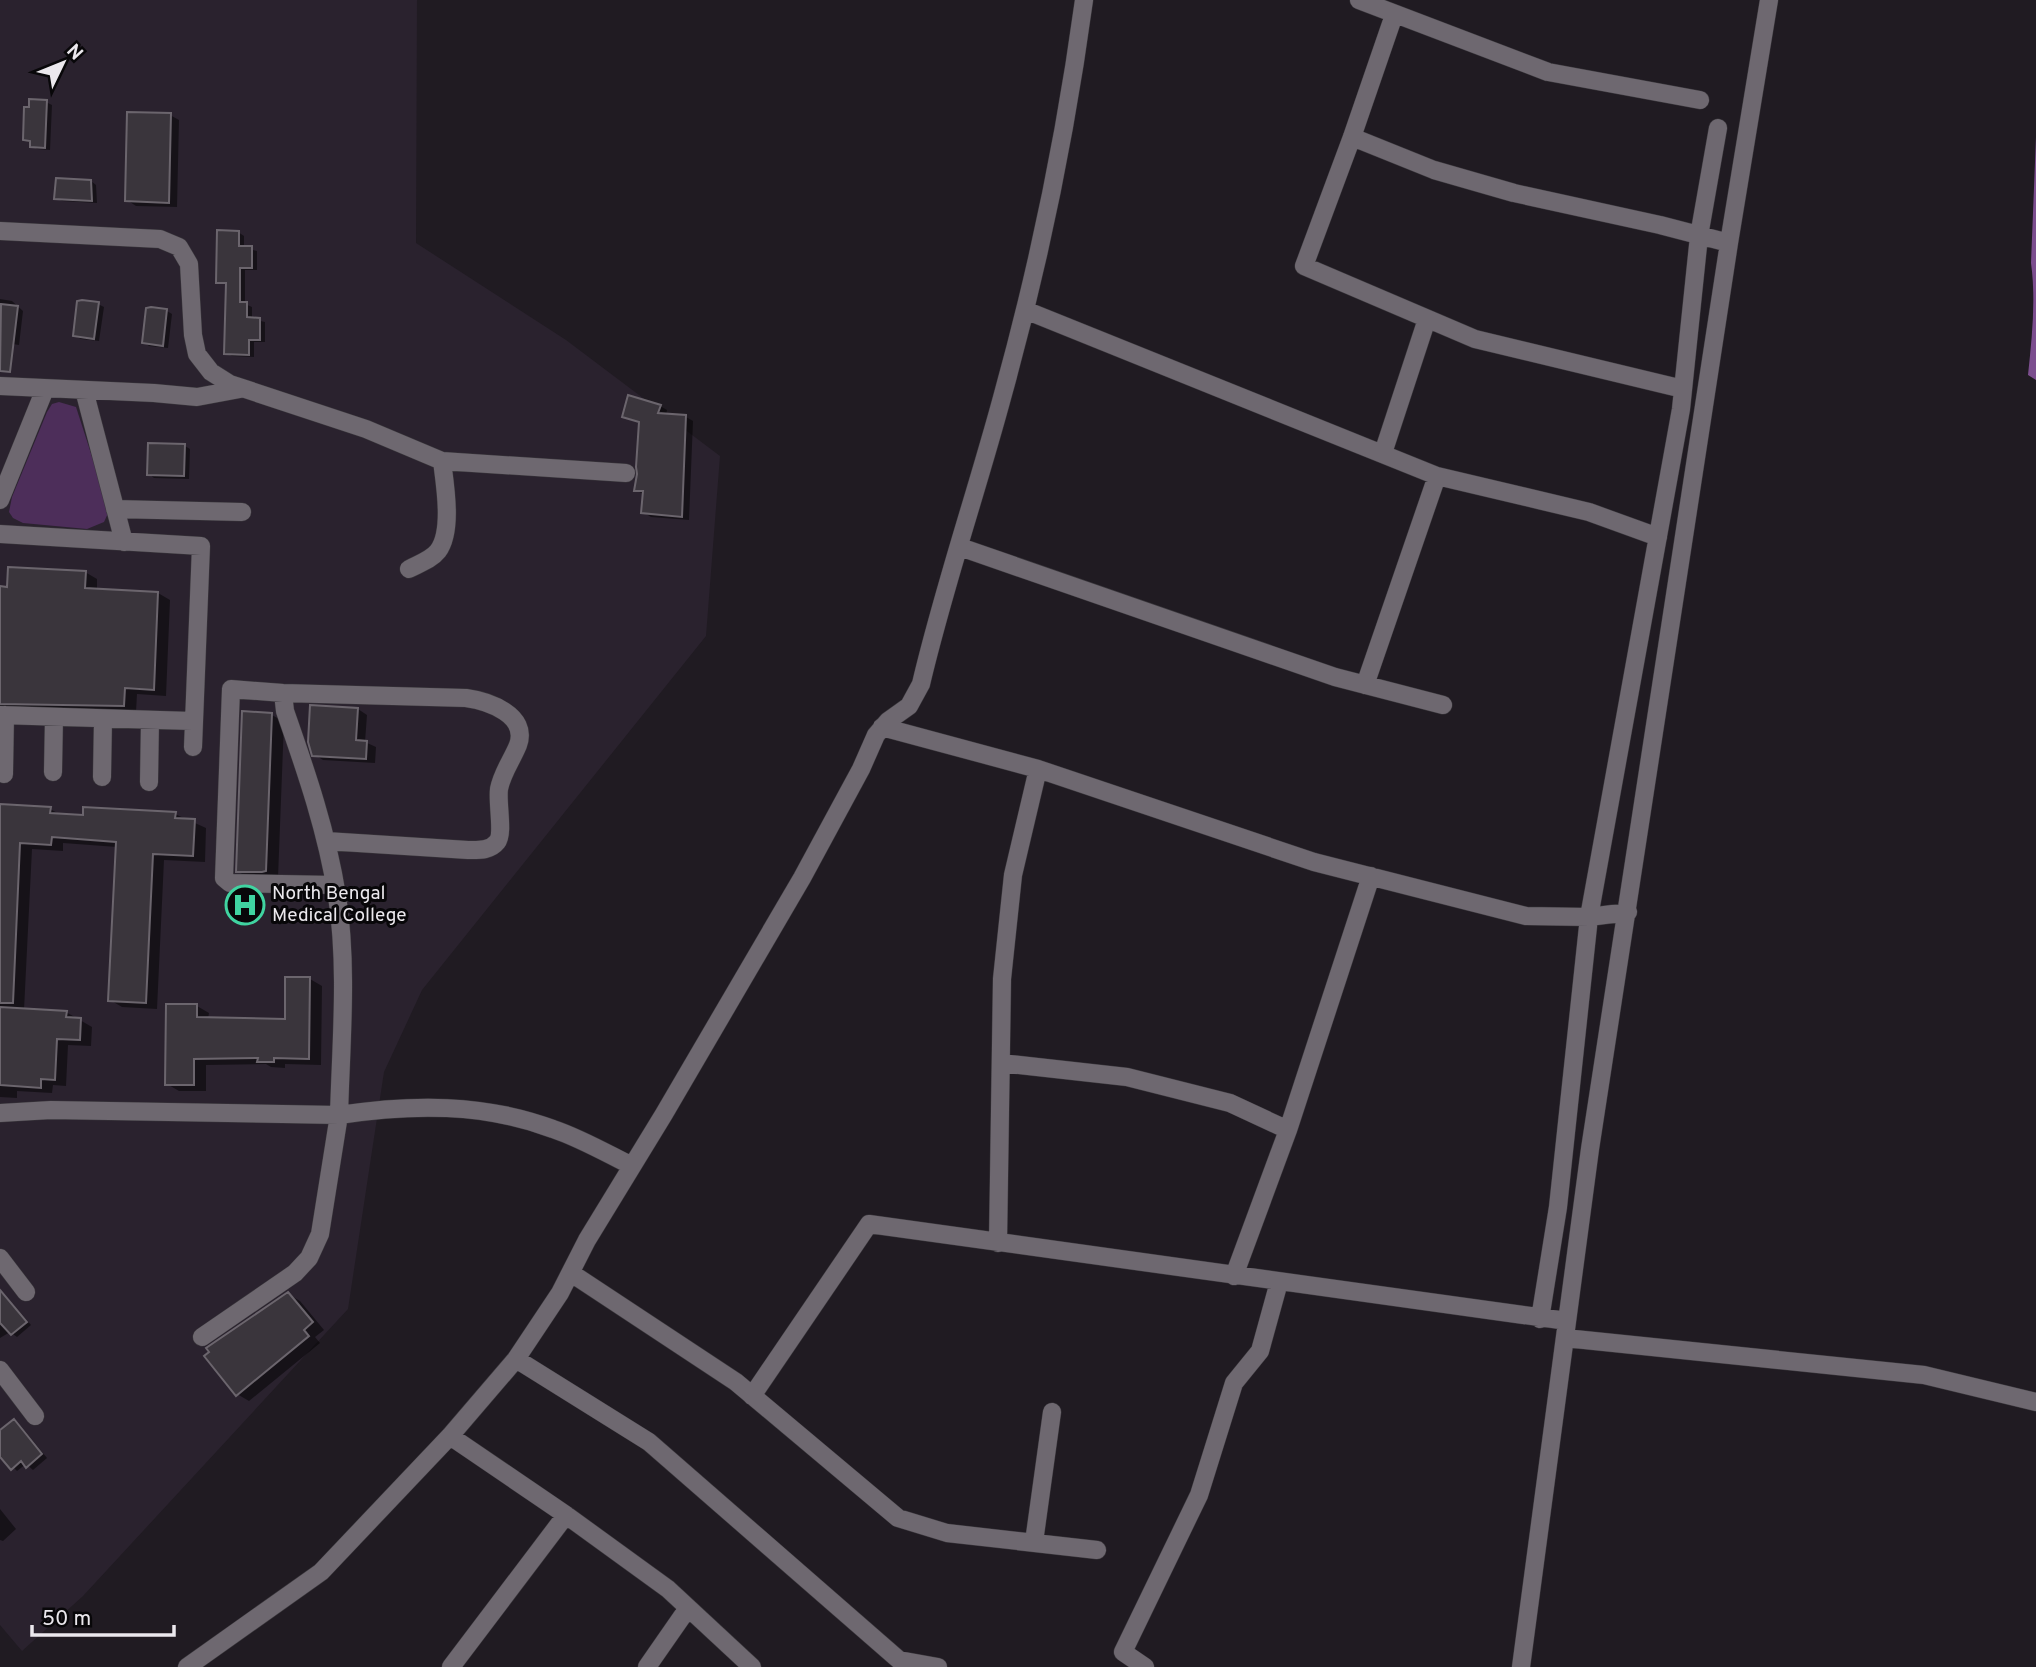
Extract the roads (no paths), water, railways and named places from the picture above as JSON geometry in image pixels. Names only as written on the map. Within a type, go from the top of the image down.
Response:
[{"type":"street","points":[[187,1667],[321,1572],[450,1436],[516,1359],[571,1273],[587,1240],[802,878],[861,769],[870,745],[882,727],[909,706],[917,693],[1025,310],[1045,227],[1064,128],[1084,0]]},
{"type":"street","points":[[1359,0],[1548,72],[1700,100]]},
{"type":"street","points":[[1521,1667],[1590,1149],[1729,243],[1769,0]]},
{"type":"street","points":[[1394,15],[1304,266],[1475,339],[1683,389]]},
{"type":"street","points":[[1540,1318],[1558,1206],[1589,917],[1683,389],[1699,236],[1718,128]]},
{"type":"street","points":[[1352,137],[1434,170],[1514,193],[1729,243]]},
{"type":"street","points":[[0,231],[160,239],[179,247],[187,258],[191,271],[193,335],[197,354],[211,372],[240,388],[366,429],[442,461],[626,473]]},
{"type":"street","points":[[1025,310],[1437,476],[1589,512],[1658,537]]},
{"type":"street","points":[[1383,453],[1427,319]]},
{"type":"street","points":[[0,386],[197,397],[240,388]]},
{"type":"street","points":[[0,500],[45,389]]},
{"type":"street","points":[[84,390],[124,542]]},
{"type":"street","points":[[409,569],[438,551],[444,536],[446,513],[442,461]]},
{"type":"street","points":[[1365,685],[1437,476]]},
{"type":"street","points":[[115,509],[242,512]]},
{"type":"street","points":[[0,534],[201,547],[193,747]]},
{"type":"street","points":[[960,547],[1335,677],[1443,705]]},
{"type":"street","points":[[326,841],[478,850],[493,846],[501,834],[497,807],[499,787],[519,742],[518,726],[501,709],[474,699],[231,689],[223,876],[230,883],[335,885]]},
{"type":"street","points":[[202,1337],[295,1273],[309,1258],[320,1234],[339,1115],[341,947],[335,885],[326,841],[285,710],[283,693]]},
{"type":"street","points":[[4,774],[2,715],[192,721]]},
{"type":"street","points":[[53,772],[54,717]]},
{"type":"street","points":[[102,777],[103,719]]},
{"type":"street","points":[[149,782],[150,720]]},
{"type":"street","points":[[882,727],[1038,769],[1314,862],[1527,916],[1589,917],[1628,912]]},
{"type":"street","points":[[999,1243],[1002,979],[1013,875],[1038,769]]},
{"type":"street","points":[[1234,1276],[1288,1130],[1371,876]]},
{"type":"street","points":[[1001,1063],[1128,1077],[1230,1103],[1288,1130]]},
{"type":"street","points":[[0,1113],[51,1110],[339,1115],[385,1108],[470,1108],[555,1129],[632,1166]]},
{"type":"street","points":[[752,1396],[869,1224],[1540,1318],[1566,1330],[1924,1376],[2036,1402]]},
{"type":"street","points":[[0,1258],[26,1292]]},
{"type":"street","points":[[571,1273],[736,1382],[898,1518],[947,1533],[1097,1550]]},
{"type":"street","points":[[1145,1667],[1123,1652],[1199,1495],[1234,1383],[1260,1351],[1279,1282]]},
{"type":"street","points":[[516,1359],[649,1442],[899,1660],[937,1667]]},
{"type":"street","points":[[0,1370],[35,1416]]},
{"type":"street","points":[[1034,1542],[1052,1412]]},
{"type":"street","points":[[450,1436],[668,1589],[752,1667]]},
{"type":"street","points":[[452,1667],[566,1515]]},
{"type":"street","points":[[647,1667],[688,1608]]},
{"type":"place","name":"North Bengal Medical College","points":[[245,905]]}]
